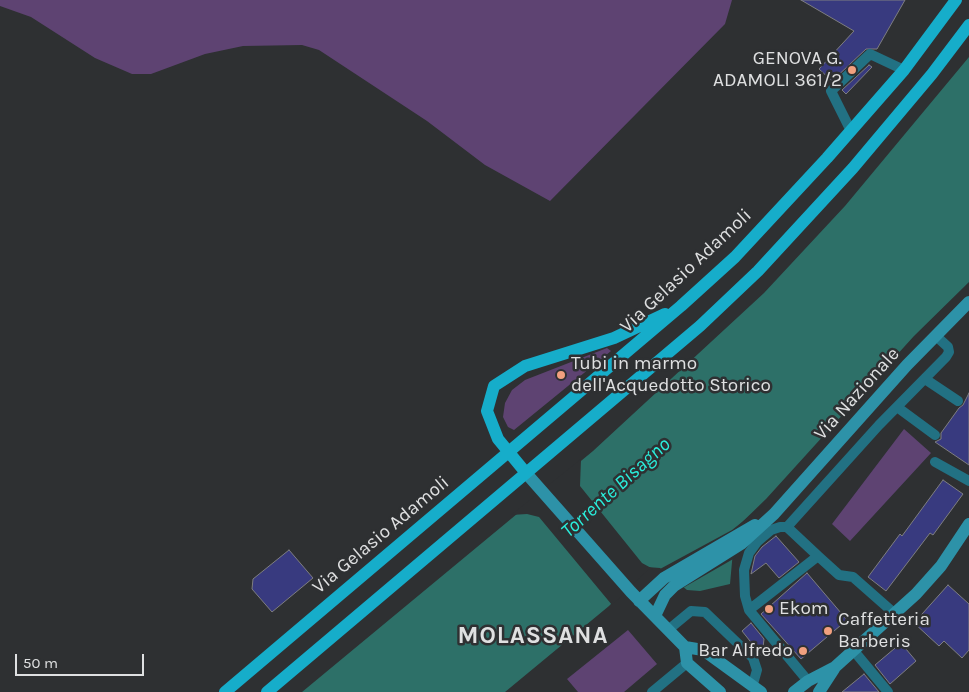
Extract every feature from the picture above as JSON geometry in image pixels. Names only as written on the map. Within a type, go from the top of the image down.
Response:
[{"type":"main road","name":"Via Gelasio Adamoli","points":[[225,692],[681,306],[735,257],[851,131],[904,70],[956,0]]},
{"type":"main road","points":[[268,692],[700,326],[758,271],[853,168],[932,74],[969,25]]},
{"type":"main road","name":"Via Nazionale","points":[[655,616],[665,595],[674,586],[741,544],[774,514],[907,365],[969,302]]},
{"type":"main road","points":[[681,306],[614,338],[525,366],[494,386],[487,411],[498,439],[507,453],[635,596],[668,630],[685,647],[703,650],[757,688]]},
{"type":"main road","name":"Via Nazionale","points":[[635,596],[774,514]]},
{"type":"main road","points":[[794,692],[808,681],[835,666],[895,614],[941,566],[969,524]]},
{"type":"main road","points":[[685,647],[687,663],[720,692]]},
{"type":"main road","points":[[819,692],[835,666]]},
{"type":"lane","points":[[851,131],[831,91],[870,54],[904,70]]},
{"type":"lane","points":[[808,681],[749,610],[745,596],[744,570],[749,553],[757,542],[771,530],[786,527],[896,407],[946,357],[949,352],[948,347],[936,336]]},
{"type":"lane","points":[[924,379],[958,400]]},
{"type":"lane","points":[[896,407],[935,435]]},
{"type":"lane","points":[[935,462],[969,481]]},
{"type":"lane","points":[[786,527],[839,575],[853,577],[895,614]]},
{"type":"lane","points":[[749,610],[818,556]]},
{"type":"lane","points":[[668,630],[690,611],[705,612],[754,658],[757,670],[757,688]]},
{"type":"lane","points":[[854,651],[888,692]]},
{"type":"lane","points":[[652,692],[687,663]]},
{"type":"shaded area","points":[[0,0],[732,0],[725,24],[550,201],[485,165],[427,121],[319,50],[302,45],[243,46],[205,54],[151,74],[132,74],[95,58],[31,17],[0,6]]},
{"type":"shaded area","points":[[607,348],[611,351],[514,430],[508,427],[503,417],[505,403],[512,390],[525,380]]},
{"type":"shaded area","points":[[904,429],[931,453],[850,541],[832,524]]},
{"type":"shaded area","points":[[628,630],[657,664],[624,692],[578,692],[567,679]]},
{"type":"water","name":"Torrente Bisagno","points":[[969,57],[969,282],[914,336],[766,499],[735,529],[730,584],[700,591],[687,590],[660,568],[647,567],[609,606],[505,692],[302,692],[593,451],[764,293],[845,206]]},
{"type":"pier","points":[[581,459],[580,486],[642,563],[653,569],[648,570],[612,605],[539,517],[527,514],[511,515]]},
{"type":"pier","points":[[766,503],[738,530],[735,558],[681,589],[660,569],[732,530]]},
{"type":"building","points":[[801,0],[905,0],[877,49],[866,49],[832,81],[819,69],[854,31]]},
{"type":"building","points":[[869,65],[872,67],[846,94],[842,90]]},
{"type":"building","points":[[969,393],[969,465],[935,442],[941,439],[941,433],[963,405]]},
{"type":"building","points":[[943,480],[963,494],[933,535],[930,533],[886,591],[868,577],[900,534],[902,536]]},
{"type":"building","points":[[776,536],[799,562],[779,578],[766,563],[751,574],[755,556],[762,547]]},
{"type":"building","points":[[289,550],[313,578],[272,612],[252,589],[253,579]]},
{"type":"building","points":[[807,573],[847,620],[801,659],[761,614]]},
{"type":"building","points":[[948,585],[969,604],[969,650],[962,658],[944,641],[939,646],[914,623]]},
{"type":"building","points":[[751,623],[764,639],[762,656],[742,631]]},
{"type":"building","points":[[901,643],[916,661],[890,684],[875,665]]},
{"type":"building","points":[[864,674],[879,692],[842,692]]},
{"type":"place","name":"GENOVA G. ADAMOLI 361/2","points":[[852,70]]},
{"type":"place","name":"Tubi in marmo dell'Acquedotto Storico","points":[[561,375]]},
{"type":"place","name":"Ekom","points":[[769,609]]},
{"type":"place","name":"Caffetteria Barberis","points":[[828,631]]},
{"type":"place","name":"Bar Alfredo","points":[[803,651]]},
{"type":"district","name":"MOLASSANA","points":[[533,636]]}]
